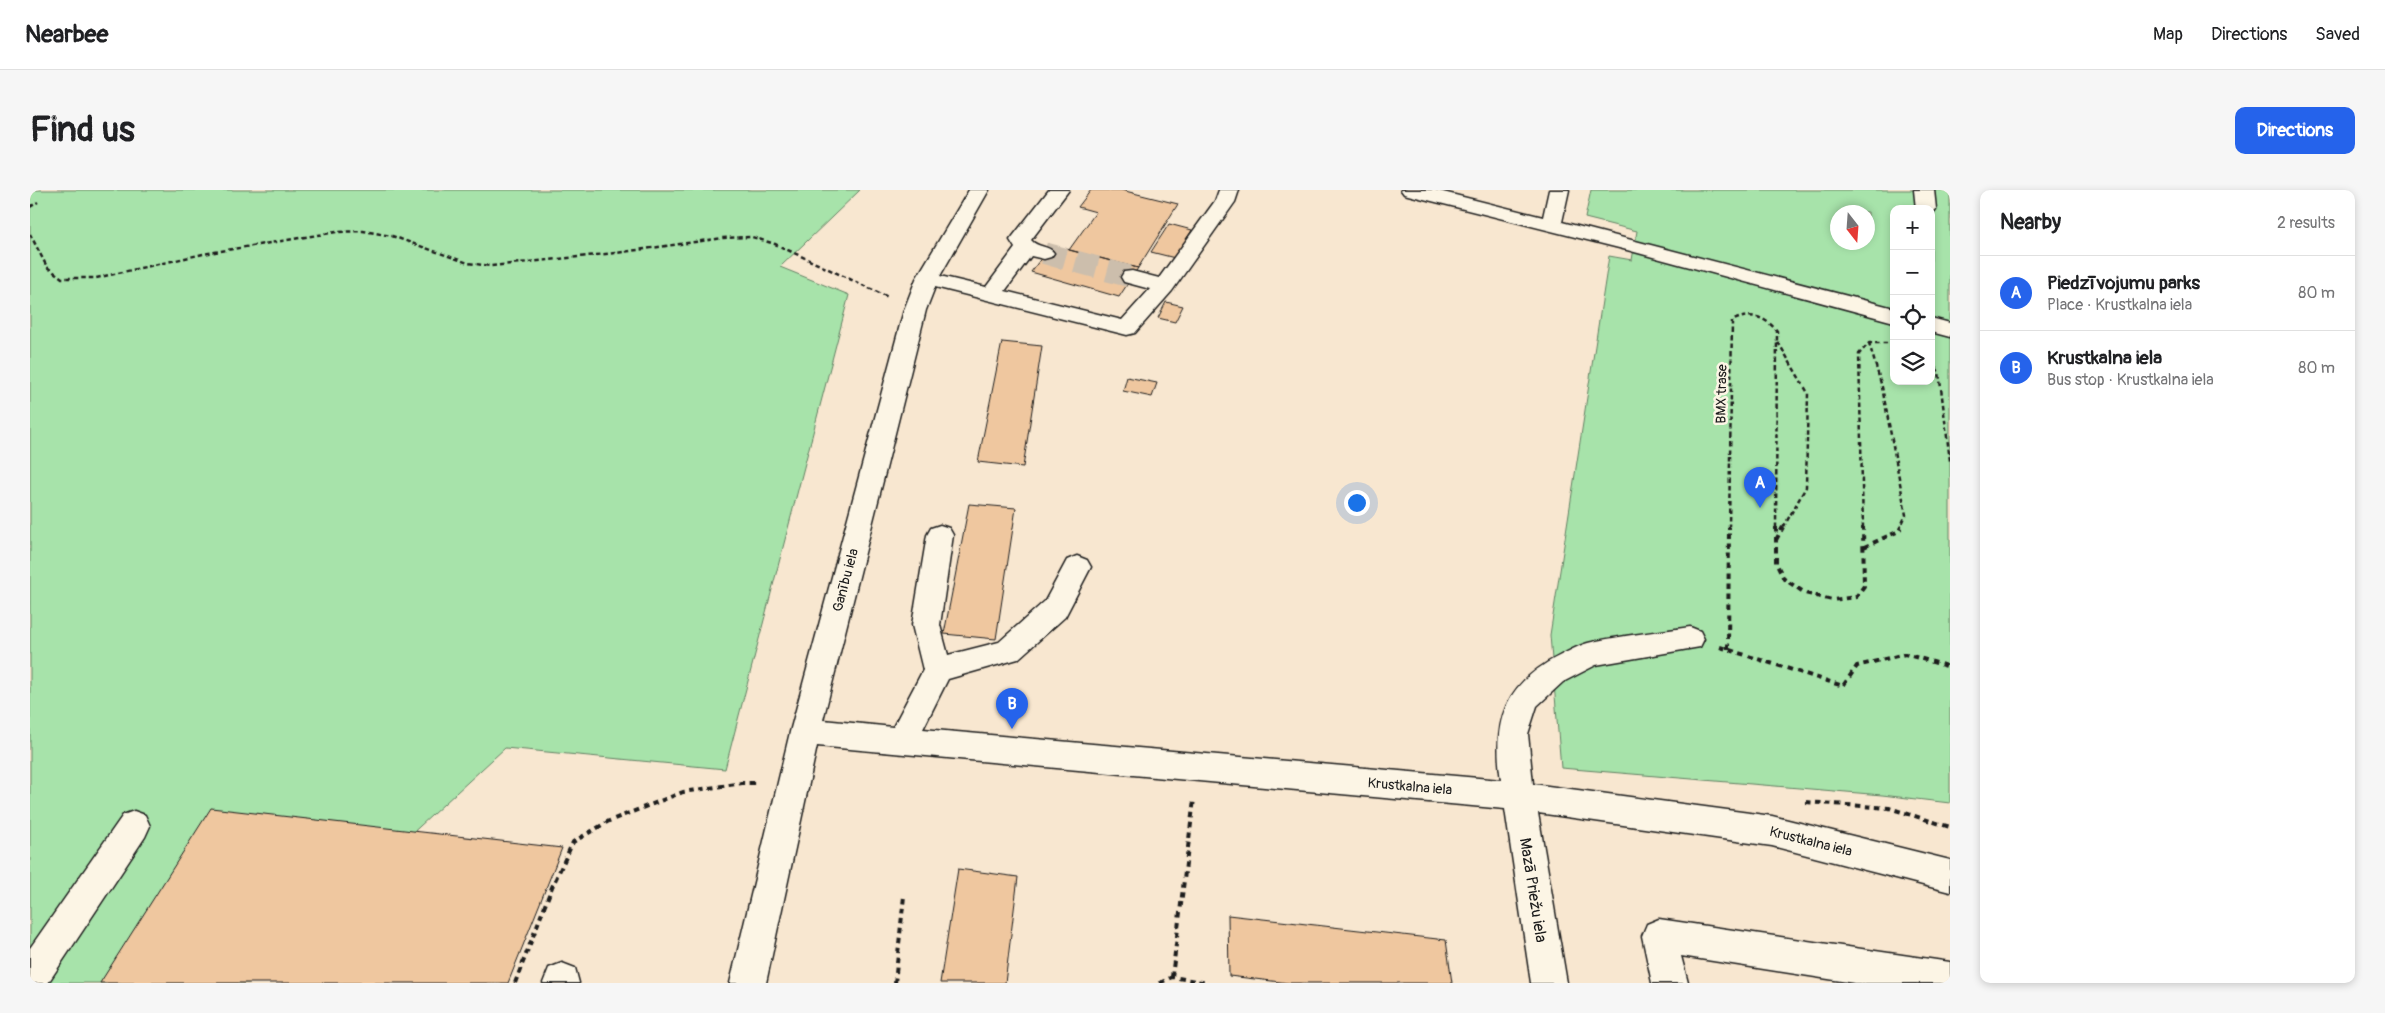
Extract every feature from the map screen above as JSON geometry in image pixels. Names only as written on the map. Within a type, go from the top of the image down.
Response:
[{"type":"street","name":"Ganību iela","points":[[748,983],[805,732],[915,310],[927,279],[979,190]]},
{"type":"street","points":[[991,295],[1035,251],[1020,240],[1059,190]]},
{"type":"street","points":[[927,279],[1127,328],[1164,286],[1225,202],[1228,190]]},
{"type":"street","points":[[1411,190],[1890,314]]},
{"type":"street","points":[[1551,225],[1559,190]]},
{"type":"street","points":[[1924,190],[1926,205]]},
{"type":"street","points":[[1132,277],[1164,286]]},
{"type":"street","points":[[1935,326],[1950,330]]},
{"type":"street","points":[[902,740],[938,670],[926,624],[940,535]]},
{"type":"street","points":[[938,670],[1008,651],[1055,609],[1077,567]]},
{"type":"street","name":"Mazā Priežu iela","points":[[1549,983],[1518,796],[1513,734],[1524,699],[1553,673],[1591,654],[1690,639]]},
{"type":"street","name":"Krustkalna iela","points":[[805,732],[1518,796],[1772,831],[1950,876]]},
{"type":"street","points":[[30,978],[134,826]]},
{"type":"street","points":[[1670,983],[1659,936],[1950,980]]},
{"type":"path","points":[[30,207],[38,202]]},
{"type":"path","points":[[30,234],[47,267],[62,278],[96,278],[203,254],[336,232],[363,231],[392,236],[468,263],[491,266],[616,254],[723,238],[752,237],[776,244],[915,310]]},
{"type":"path","name":"BMX trase","points":[[1728,649],[1732,321],[1740,315],[1755,315],[1772,323],[1777,331],[1776,562],[1784,579],[1805,593],[1832,600],[1856,598],[1864,586],[1859,354],[1869,343]]},
{"type":"path","name":"BMX trase","points":[[1776,540],[1806,487],[1808,394],[1778,342]]},
{"type":"path","points":[[1864,547],[1899,531],[1906,515],[1882,387],[1869,343],[1890,343]]},
{"type":"path","points":[[1935,367],[1939,372],[1950,461]]},
{"type":"path","points":[[1690,639],[1728,649],[1844,686],[1858,666],[1905,654],[1950,667]]},
{"type":"path","points":[[1172,977],[1198,767]]},
{"type":"path","points":[[515,983],[552,887],[573,842],[609,821],[683,792],[742,783],[793,782]]},
{"type":"path","points":[[1798,802],[1889,808],[1950,827]]},
{"type":"path","points":[[895,983],[904,896]]},
{"type":"path","points":[[1160,983],[1172,977],[1208,983]]},
{"type":"green space","points":[[30,190],[860,190],[780,267],[849,295],[725,769],[505,748],[249,983],[30,983]]},
{"type":"green space","points":[[1591,190],[1950,190],[1950,803],[1882,795],[1561,768],[1550,635],[1609,256],[1632,260],[1637,231],[1585,218]]},
{"type":"building","points":[[1091,190],[1121,190],[1178,204],[1138,268],[1069,250],[1096,212],[1078,207]]},
{"type":"building","points":[[1169,224],[1192,230],[1175,258],[1151,252]]},
{"type":"building","points":[[1051,245],[1138,268],[1119,297],[1031,272]]},
{"type":"building","points":[[1166,302],[1183,306],[1175,322],[1158,318]]},
{"type":"building","points":[[1002,342],[1042,346],[1023,467],[978,462]]},
{"type":"building","points":[[1127,377],[1157,383],[1152,397],[1123,391]]},
{"type":"building","points":[[969,504],[1016,508],[996,639],[944,634]]},
{"type":"building","points":[[211,808],[562,848],[508,983],[100,983]]},
{"type":"building","points":[[958,869],[1018,877],[1005,983],[940,983]]},
{"type":"building","points":[[1228,915],[1446,940],[1452,983],[1289,983],[1229,976]]},
{"type":"tunnel","points":[[1044,253],[1132,277]]},
{"type":"place","name":"Piedzīvojumu parks","points":[[1760,508]]},
{"type":"place","name":"Krustkalna iela","points":[[1012,729]]}]
